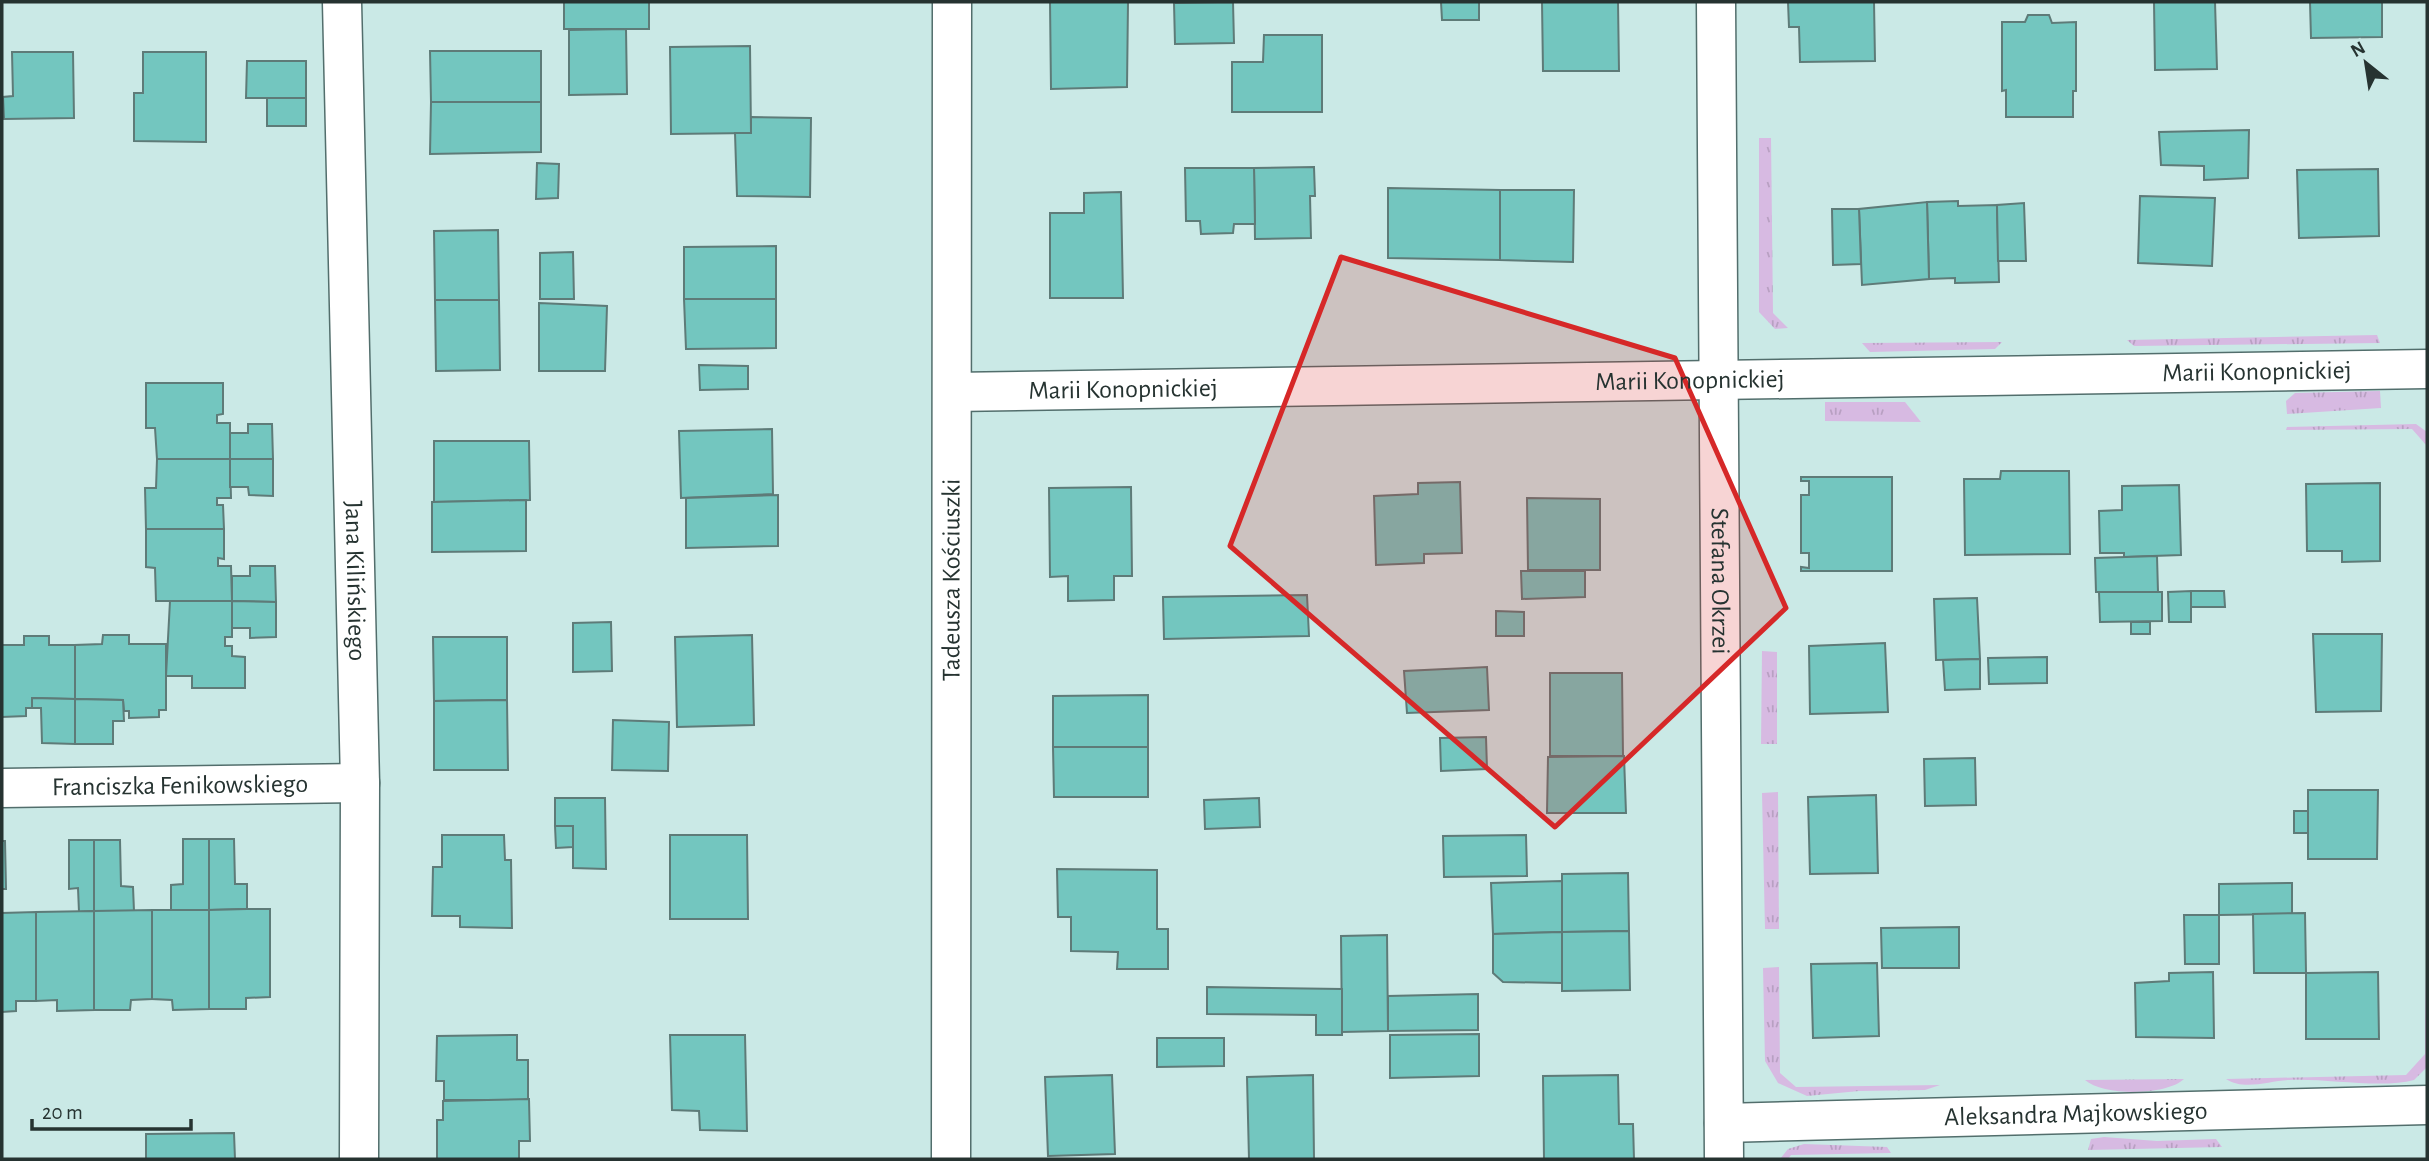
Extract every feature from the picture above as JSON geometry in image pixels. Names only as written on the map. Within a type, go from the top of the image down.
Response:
[{"type":"street","name":"Jana Kilińskiego","points":[[342,2],[360,783],[359,1159]]},
{"type":"street","name":"Tadeusza Kościuszki","points":[[951,1159],[952,2]]},
{"type":"street","name":"Stefana Okrzei","points":[[1716,2],[1724,1141]]},
{"type":"street","name":"Marii Konopnickiej","points":[[953,393],[2427,369]]},
{"type":"street","name":"Franciszka Fenikowskiego","points":[[2,788],[360,783]]},
{"type":"street","name":"Aleksandra Majkowskiego","points":[[1724,1141],[2427,1105]]},
{"type":"highlighted area","points":[[1341,257],[1675,358],[1786,608],[1555,827],[1230,546]]},
{"type":"green space","points":[[1759,138],[1771,138],[1773,313],[1788,328],[1775,329],[1759,312]]},
{"type":"green space","points":[[2377,335],[2380,343],[2134,346],[2127,340]]},
{"type":"green space","points":[[2002,342],[1995,349],[1870,352],[1862,343]]},
{"type":"green space","points":[[2380,391],[2381,408],[2287,414],[2286,401],[2295,393]]},
{"type":"green space","points":[[1825,402],[1905,402],[1921,422],[1825,421]]},
{"type":"green space","points":[[2416,424],[2427,432],[2427,446],[2412,429],[2286,430],[2287,427]]},
{"type":"green space","points":[[1762,651],[1777,652],[1777,744],[1761,744]]},
{"type":"green space","points":[[1778,792],[1779,929],[1765,929],[1762,793]]},
{"type":"green space","points":[[1779,967],[1780,1073],[1796,1087],[1940,1085],[1925,1090],[1859,1091],[1807,1096],[1778,1083],[1765,1061],[1763,968]]},
{"type":"green space","points":[[2425,972],[2427,1067],[2414,1080],[2386,1084],[2289,1080],[2249,1085],[2233,1083],[2226,1079],[2406,1075],[2425,1054]]},
{"type":"green space","points":[[2184,1079],[2163,1089],[2134,1092],[2106,1089],[2085,1080]]},
{"type":"green space","points":[[2104,1137],[2157,1141],[2216,1139],[2222,1147],[2088,1150],[2091,1139]]},
{"type":"green space","points":[[1804,1144],[1887,1147],[1891,1153],[1791,1155],[1788,1159],[1780,1159],[1788,1149]]},
{"type":"building","points":[[564,2],[649,2],[649,29],[564,29]]},
{"type":"building","points":[[1050,2],[1128,2],[1127,87],[1051,89]]},
{"type":"building","points":[[1233,2],[1234,43],[1175,44],[1174,3]]},
{"type":"building","points":[[1441,2],[1479,2],[1479,20],[1442,20]]},
{"type":"building","points":[[1542,2],[1618,2],[1619,71],[1543,71]]},
{"type":"building","points":[[1788,2],[1874,2],[1875,61],[1800,62],[1799,27],[1789,27]]},
{"type":"building","points":[[2154,2],[2215,2],[2217,69],[2155,70]]},
{"type":"building","points":[[2310,2],[2382,2],[2382,37],[2311,38]]},
{"type":"building","points":[[2028,15],[2049,15],[2052,23],[2076,22],[2076,91],[2073,91],[2073,117],[2006,117],[2006,90],[2002,91],[2002,22],[2025,22]]},
{"type":"building","points":[[626,29],[627,94],[569,95],[569,30]]},
{"type":"building","points":[[1264,35],[1322,35],[1322,112],[1232,112],[1232,62],[1263,62]]},
{"type":"building","points":[[750,46],[751,133],[671,134],[670,47]]},
{"type":"building","points":[[430,51],[541,51],[541,102],[431,102]]},
{"type":"building","points":[[12,52],[73,52],[74,118],[4,119],[3,97],[13,96]]},
{"type":"building","points":[[143,52],[206,52],[206,142],[134,141],[134,93],[143,93]]},
{"type":"building","points":[[247,61],[306,61],[306,98],[246,98]]},
{"type":"building","points":[[267,98],[306,98],[306,126],[267,126]]},
{"type":"building","points":[[431,102],[541,102],[541,152],[430,154]]},
{"type":"building","points":[[751,117],[811,118],[810,197],[737,196],[735,133],[751,133]]},
{"type":"building","points":[[2249,130],[2248,178],[2204,180],[2204,166],[2161,165],[2159,132]]},
{"type":"building","points":[[537,163],[559,164],[558,198],[536,199]]},
{"type":"building","points":[[1314,167],[1315,196],[1310,196],[1311,238],[1255,239],[1254,168]]},
{"type":"building","points":[[1185,168],[1254,168],[1255,224],[1234,224],[1233,233],[1201,234],[1200,221],[1186,221]]},
{"type":"building","points":[[2378,169],[2379,236],[2299,238],[2297,170]]},
{"type":"building","points":[[1388,188],[1500,190],[1500,260],[1388,258]]},
{"type":"building","points":[[1500,190],[1574,190],[1573,262],[1500,260]]},
{"type":"building","points":[[1121,192],[1123,298],[1050,298],[1050,213],[1084,213],[1084,193]]},
{"type":"building","points":[[2140,196],[2215,198],[2212,266],[2138,263]]},
{"type":"building","points":[[1958,201],[1958,206],[1997,205],[1999,282],[1955,283],[1955,278],[1929,279],[1927,202]]},
{"type":"building","points":[[1927,202],[1929,279],[1862,285],[1859,209]]},
{"type":"building","points":[[2024,203],[2026,261],[1998,261],[1997,205]]},
{"type":"building","points":[[1832,209],[1859,209],[1861,264],[1833,265]]},
{"type":"building","points":[[498,230],[499,300],[435,300],[434,231]]},
{"type":"building","points":[[776,246],[776,299],[684,299],[684,247]]},
{"type":"building","points":[[573,252],[574,299],[540,299],[540,253]]},
{"type":"building","points":[[684,299],[776,299],[776,348],[686,349]]},
{"type":"building","points":[[435,300],[499,300],[500,370],[436,371]]},
{"type":"building","points":[[539,303],[607,306],[605,371],[539,371]]},
{"type":"building","points":[[699,365],[748,366],[748,389],[700,390]]},
{"type":"building","points":[[146,383],[223,383],[223,414],[217,415],[217,423],[230,423],[230,459],[157,459],[155,428],[146,428]]},
{"type":"building","points":[[248,424],[272,424],[273,459],[230,459],[230,433],[248,433]]},
{"type":"building","points":[[772,429],[773,494],[681,498],[679,431]]},
{"type":"building","points":[[434,441],[529,441],[530,500],[434,502]]},
{"type":"building","points":[[157,459],[230,459],[231,498],[217,498],[217,505],[223,505],[224,529],[146,529],[145,488],[156,488]]},
{"type":"building","points":[[230,459],[273,459],[273,496],[249,495],[248,487],[230,487]]},
{"type":"building","points":[[2001,471],[2069,471],[2070,554],[1965,555],[1964,479],[2000,479]]},
{"type":"building","points":[[1801,477],[1892,477],[1892,571],[1801,571],[1801,567],[1809,568],[1809,553],[1801,553],[1801,495],[1809,495],[1809,481],[1801,481]]},
{"type":"building","points":[[1460,482],[1462,553],[1424,554],[1424,563],[1376,565],[1374,496],[1418,494],[1418,483]]},
{"type":"building","points":[[2380,483],[2380,561],[2342,562],[2342,551],[2307,551],[2306,484]]},
{"type":"building","points":[[2179,485],[2181,555],[2124,557],[2124,553],[2100,553],[2099,511],[2122,510],[2122,486]]},
{"type":"building","points":[[1131,487],[1132,576],[1114,576],[1114,600],[1068,601],[1068,576],[1050,577],[1049,488]]},
{"type":"building","points":[[778,495],[778,546],[686,548],[686,498]]},
{"type":"building","points":[[1527,498],[1600,499],[1600,570],[1528,570]]},
{"type":"building","points":[[526,500],[526,551],[432,552],[432,502]]},
{"type":"building","points":[[146,529],[224,529],[224,559],[218,558],[218,566],[231,566],[232,601],[156,601],[155,568],[146,567]]},
{"type":"building","points":[[2157,556],[2158,592],[2096,592],[2095,558]]},
{"type":"building","points":[[250,566],[275,566],[276,602],[232,601],[232,576],[250,576]]},
{"type":"building","points":[[1521,571],[1585,571],[1585,597],[1522,599]]},
{"type":"building","points":[[2191,591],[2191,622],[2169,622],[2168,592]]},
{"type":"building","points":[[2191,591],[2224,591],[2225,607],[2191,607]]},
{"type":"building","points":[[2099,592],[2162,592],[2162,621],[2100,622]]},
{"type":"building","points":[[1307,595],[1309,636],[1164,639],[1163,597]]},
{"type":"building","points":[[1977,598],[1980,659],[1936,660],[1934,599]]},
{"type":"building","points":[[170,601],[232,601],[232,637],[225,637],[225,646],[232,646],[232,656],[245,657],[245,688],[192,688],[192,676],[166,676]]},
{"type":"building","points":[[232,601],[276,602],[276,637],[250,638],[250,628],[232,628]]},
{"type":"building","points":[[1496,611],[1524,612],[1524,636],[1496,636]]},
{"type":"building","points":[[611,622],[612,671],[573,672],[573,623]]},
{"type":"building","points":[[2131,622],[2150,622],[2150,634],[2131,634]]},
{"type":"building","points":[[2313,634],[2382,634],[2381,711],[2316,712]]},
{"type":"building","points":[[103,635],[129,635],[129,644],[166,644],[166,710],[159,710],[159,717],[129,718],[129,711],[124,711],[123,700],[75,699],[75,645],[102,644]]},
{"type":"building","points":[[752,635],[754,725],[677,727],[675,637]]},
{"type":"building","points":[[24,636],[49,636],[49,645],[75,645],[75,699],[32,698],[32,708],[26,708],[26,716],[2,717],[2,645],[24,645]]},
{"type":"building","points":[[433,637],[507,637],[507,700],[434,701]]},
{"type":"building","points":[[1885,643],[1888,712],[1810,714],[1809,646]]},
{"type":"building","points":[[2047,657],[2047,683],[1989,684],[1988,658]]},
{"type":"building","points":[[1980,659],[1980,689],[1945,690],[1943,660]]},
{"type":"building","points":[[1487,667],[1489,710],[1407,713],[1404,671]]},
{"type":"building","points":[[1550,673],[1622,673],[1623,756],[1550,756]]},
{"type":"building","points":[[1148,695],[1148,747],[1053,747],[1053,696]]},
{"type":"building","points":[[32,698],[75,699],[75,744],[42,743],[41,708],[32,708]]},
{"type":"building","points":[[75,699],[123,700],[124,721],[113,721],[113,744],[75,744]]},
{"type":"building","points":[[507,700],[508,770],[434,770],[434,701]]},
{"type":"building","points":[[613,720],[669,722],[668,771],[612,770]]},
{"type":"building","points":[[1486,737],[1487,769],[1441,771],[1440,738]]},
{"type":"building","points":[[1053,747],[1148,747],[1148,797],[1054,797]]},
{"type":"building","points":[[1624,756],[1626,813],[1547,813],[1548,757]]},
{"type":"building","points":[[1975,758],[1976,805],[1925,806],[1924,759]]},
{"type":"building","points":[[2308,790],[2378,790],[2377,859],[2308,859]]},
{"type":"building","points":[[1876,795],[1878,873],[1810,874],[1808,797]]},
{"type":"building","points":[[555,798],[605,798],[606,869],[573,868],[573,826],[555,826]]},
{"type":"building","points":[[1259,798],[1260,827],[1205,829],[1204,800]]},
{"type":"building","points":[[2294,811],[2308,811],[2308,833],[2294,833]]},
{"type":"building","points":[[555,826],[573,826],[573,847],[556,848]]},
{"type":"building","points":[[442,835],[504,835],[505,860],[511,860],[512,928],[460,927],[460,916],[432,916],[433,867],[442,867]]},
{"type":"building","points":[[670,835],[747,835],[748,919],[670,919]]},
{"type":"building","points":[[1526,835],[1527,876],[1444,877],[1443,836]]},
{"type":"building","points":[[183,839],[209,839],[209,910],[171,910],[171,885],[183,884]]},
{"type":"building","points":[[209,839],[234,839],[235,884],[247,884],[247,909],[209,910]]},
{"type":"building","points":[[69,840],[94,840],[94,911],[79,912],[78,888],[69,889]]},
{"type":"building","points":[[94,840],[120,840],[121,886],[133,887],[134,911],[94,911]]},
{"type":"building","points":[[2,841],[5,841],[6,889],[2,889]]},
{"type":"building","points":[[1057,869],[1157,870],[1157,929],[1168,929],[1168,969],[1117,969],[1118,952],[1071,951],[1071,917],[1058,917]]},
{"type":"building","points":[[1628,873],[1629,931],[1562,932],[1562,874]]},
{"type":"building","points":[[1562,881],[1562,932],[1493,934],[1491,883]]},
{"type":"building","points":[[2292,883],[2292,914],[2219,915],[2219,884]]},
{"type":"building","points":[[270,909],[270,997],[246,998],[246,1009],[209,1009],[209,910]]},
{"type":"building","points":[[152,910],[209,910],[209,1009],[173,1010],[172,1000],[152,999]]},
{"type":"building","points":[[152,910],[152,999],[131,1000],[130,1010],[94,1010],[94,911]]},
{"type":"building","points":[[94,911],[94,1010],[57,1011],[57,1000],[36,1001],[36,912]]},
{"type":"building","points":[[36,912],[36,1001],[16,1001],[16,1011],[2,1012],[2,913]]},
{"type":"building","points":[[2305,913],[2306,973],[2254,973],[2253,914]]},
{"type":"building","points":[[2184,915],[2219,915],[2219,964],[2185,964]]},
{"type":"building","points":[[1959,927],[1959,968],[1882,968],[1881,928]]},
{"type":"building","points":[[1629,931],[1630,990],[1562,991],[1562,932]]},
{"type":"building","points":[[1562,932],[1562,983],[1503,982],[1493,973],[1493,934]]},
{"type":"building","points":[[1387,935],[1388,1031],[1342,1032],[1341,936]]},
{"type":"building","points":[[1877,963],[1879,1036],[1813,1038],[1811,964]]},
{"type":"building","points":[[2213,972],[2214,1038],[2136,1037],[2135,983],[2169,981],[2169,973]]},
{"type":"building","points":[[2378,972],[2379,1039],[2306,1039],[2306,973]]},
{"type":"building","points":[[1207,987],[1342,989],[1342,1035],[1316,1035],[1316,1015],[1207,1014]]},
{"type":"building","points":[[1478,994],[1478,1030],[1388,1031],[1388,996]]},
{"type":"building","points":[[1479,1034],[1479,1076],[1390,1078],[1390,1035]]},
{"type":"building","points":[[517,1035],[517,1060],[528,1060],[528,1100],[444,1100],[444,1081],[436,1081],[437,1036]]},
{"type":"building","points":[[670,1035],[745,1035],[747,1131],[700,1130],[699,1111],[672,1110]]},
{"type":"building","points":[[1157,1038],[1224,1038],[1224,1066],[1157,1067]]},
{"type":"building","points":[[1112,1075],[1115,1154],[1048,1156],[1045,1077]]},
{"type":"building","points":[[1313,1075],[1314,1159],[1249,1159],[1247,1077]]},
{"type":"building","points":[[1618,1075],[1619,1124],[1633,1124],[1634,1159],[1544,1159],[1543,1076]]},
{"type":"building","points":[[529,1099],[530,1141],[519,1141],[519,1159],[437,1159],[437,1120],[443,1120],[443,1101]]},
{"type":"building","points":[[234,1133],[235,1159],[146,1159],[146,1134]]}]
